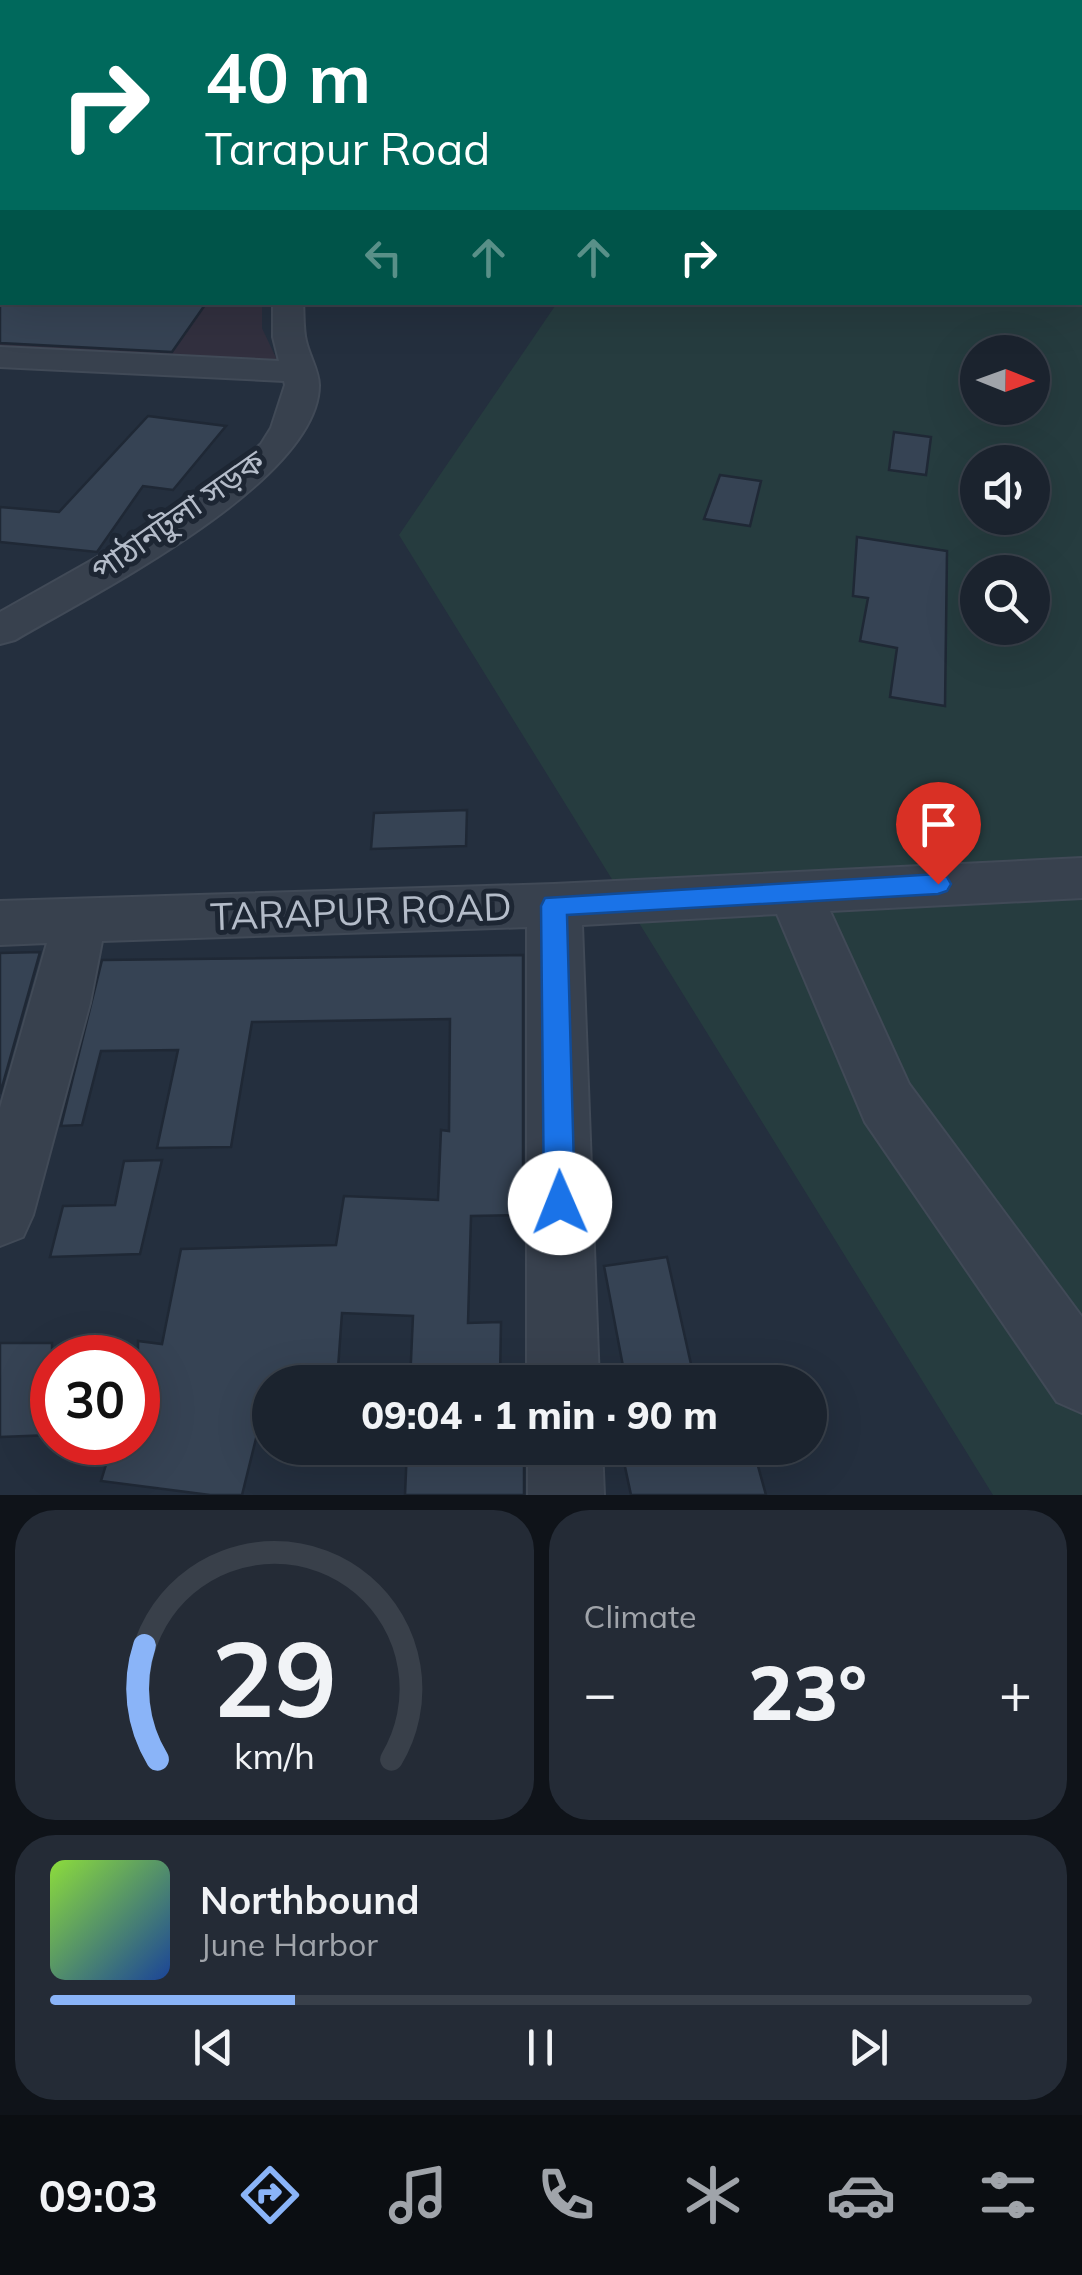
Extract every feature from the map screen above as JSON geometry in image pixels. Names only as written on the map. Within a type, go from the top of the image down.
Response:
[{"type":"street","name":"পাঠানটুলা সড়ক","points":[[0,630],[148,545],[243,480],[274,451],[289,428],[302,385],[289,337],[288,305]]},
{"type":"street","points":[[0,357],[299,372]]},
{"type":"street","name":"TARAPUR ROAD","points":[[0,923],[554,906],[1082,878]]},
{"type":"street","points":[[794,891],[887,1103],[1082,1377]]},
{"type":"street","points":[[554,906],[564,1365]]},
{"type":"street","points":[[0,1215],[61,1003],[79,921]]},
{"type":"street","points":[[565,1465],[566,1495]]},
{"type":"shaded area","points":[[0,305],[262,305],[262,328],[278,362],[0,349]]},
{"type":"green space","points":[[556,305],[1082,305],[1082,1495],[993,1495],[399,535]]},
{"type":"building","points":[[0,305],[205,305],[172,352],[0,343]]},
{"type":"building","points":[[148,416],[226,426],[173,490],[143,486],[97,552],[0,542],[0,507],[59,512]]},
{"type":"building","points":[[894,432],[931,437],[926,475],[889,470]]},
{"type":"building","points":[[720,475],[761,481],[750,526],[704,519]]},
{"type":"building","points":[[857,537],[947,551],[945,706],[890,697],[897,648],[860,641],[868,598],[853,596]]},
{"type":"building","points":[[467,810],[466,846],[371,849],[374,813]]},
{"type":"building","points":[[40,952],[0,1094],[0,953]]},
{"type":"building","points":[[523,955],[523,1215],[471,1216],[468,1323],[501,1322],[500,1365],[411,1365],[413,1316],[342,1313],[338,1365],[252,1365],[252,1455],[242,1495],[210,1495],[101,1481],[106,1465],[160,1465],[160,1344],[181,1249],[336,1245],[344,1196],[438,1200],[441,1130],[449,1131],[450,1019],[252,1022],[231,1147],[157,1148],[178,1050],[101,1051],[82,1125],[61,1126],[102,960]]},
{"type":"building","points":[[162,1160],[140,1254],[50,1257],[63,1206],[115,1205],[124,1161]]},
{"type":"building","points":[[667,1257],[691,1365],[623,1365],[604,1266]]},
{"type":"building","points":[[0,1343],[30,1343],[30,1436],[0,1437]]},
{"type":"building","points":[[406,1465],[524,1465],[524,1495],[405,1495]]},
{"type":"building","points":[[625,1465],[758,1465],[766,1495],[631,1495]]},
{"type":"route","points":[[560,1203],[554,906],[938,884]]}]
